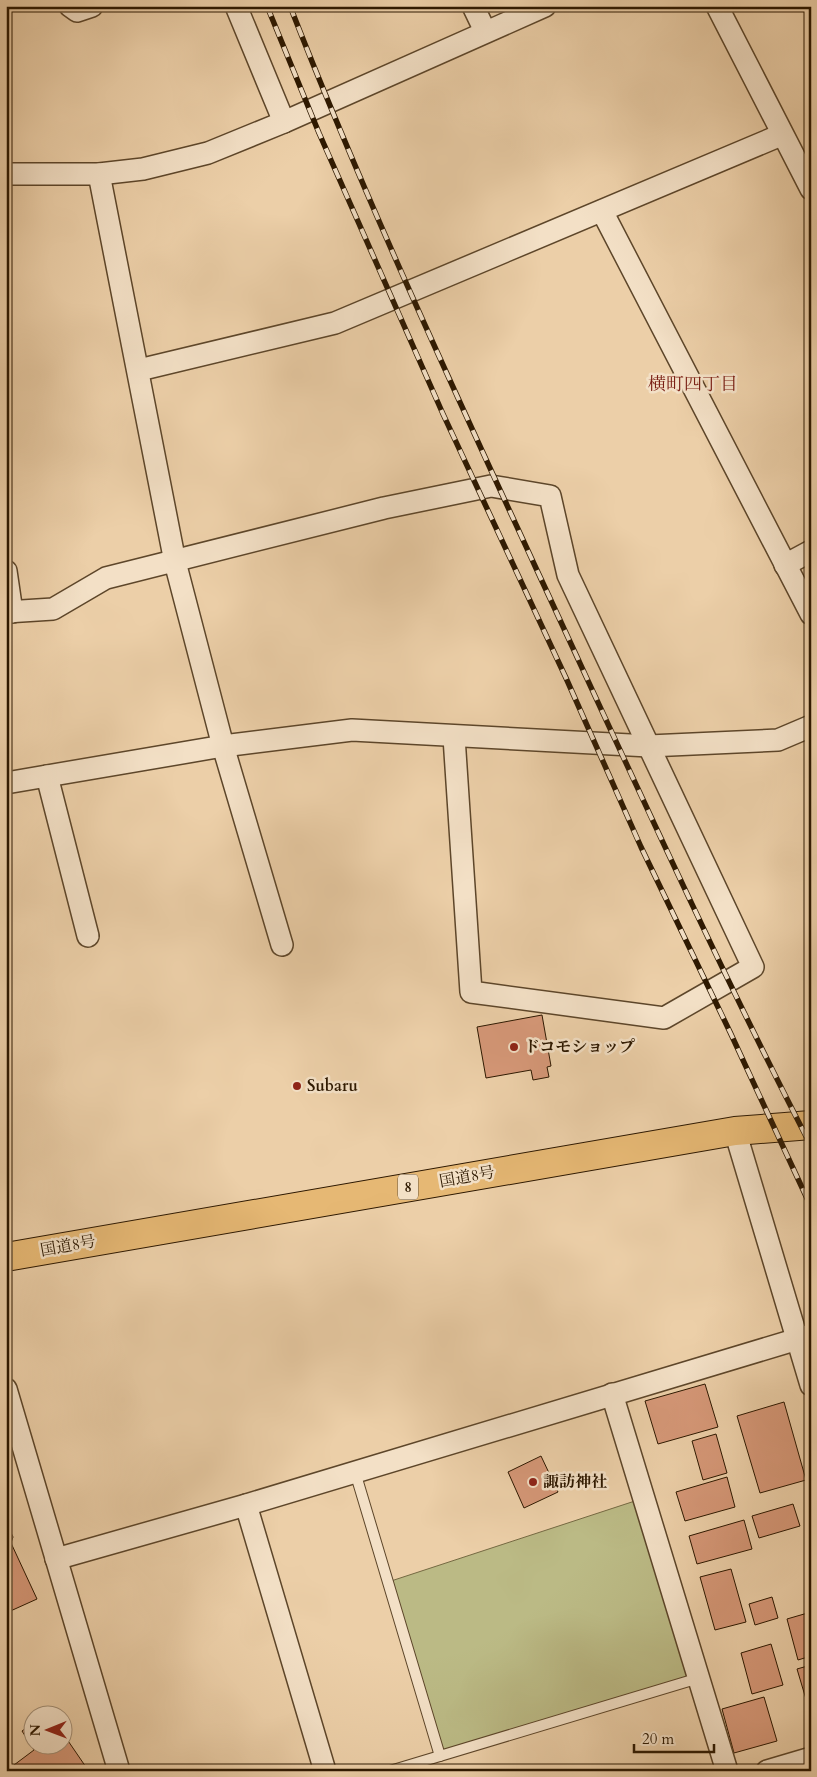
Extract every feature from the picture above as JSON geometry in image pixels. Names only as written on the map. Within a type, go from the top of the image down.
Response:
[{"type":"highway","name":"国道8号","points":[[6,1257],[736,1130],[811,1125]]},
{"type":"street","points":[[70,6],[77,11],[92,6]]},
{"type":"street","points":[[236,6],[284,122]]},
{"type":"street","points":[[473,6],[485,32]]},
{"type":"street","points":[[6,174],[99,174],[143,169],[208,153],[284,122],[544,6]]},
{"type":"street","points":[[717,6],[811,189]]},
{"type":"street","points":[[139,370],[335,323],[782,135]]},
{"type":"street","points":[[99,174],[139,370],[175,562],[223,746],[282,944]]},
{"type":"street","points":[[602,211],[811,614]]},
{"type":"street","points":[[6,571],[9,612],[53,609],[106,578],[384,508],[491,486],[550,496],[568,575],[754,967],[664,1018],[471,992],[454,737]]},
{"type":"street","points":[[785,565],[811,552]]},
{"type":"street","points":[[6,782],[223,746],[352,730],[454,737],[649,746],[778,740],[811,726]]},
{"type":"street","points":[[48,776],[88,936]]},
{"type":"street","points":[[736,1130],[804,1336],[811,1385]]},
{"type":"street","points":[[56,1559],[355,1472],[804,1336]]},
{"type":"street","points":[[6,1389],[119,1771]]},
{"type":"street","points":[[612,1394],[727,1771]]},
{"type":"street","points":[[246,1504],[325,1771]]},
{"type":"street","points":[[767,1771],[811,1758]]},
{"type":"lane","points":[[355,1472],[440,1756]]},
{"type":"lane","points":[[390,1771],[698,1678]]},
{"type":"shaded area","points":[[644,1498],[699,1678],[440,1756],[388,1582]]},
{"type":"building","name":"ドコモショップ","points":[[542,1015],[551,1066],[547,1067],[549,1077],[533,1080],[531,1070],[486,1078],[477,1027]]},
{"type":"building","points":[[705,1384],[718,1427],[658,1444],[645,1401]]},
{"type":"building","points":[[784,1402],[806,1480],[760,1493],[737,1416]]},
{"type":"building","points":[[716,1434],[727,1473],[703,1480],[692,1441]]},
{"type":"building","name":"諏訪神社","points":[[541,1456],[558,1492],[524,1508],[508,1472]]},
{"type":"building","points":[[727,1477],[735,1507],[685,1521],[676,1492]]},
{"type":"building","points":[[793,1504],[800,1526],[759,1538],[752,1516]]},
{"type":"building","points":[[744,1520],[752,1549],[697,1564],[689,1536]]},
{"type":"building","points":[[6,1522],[13,1537],[11,1543],[37,1599],[6,1613]]},
{"type":"building","points":[[731,1569],[746,1622],[715,1630],[700,1577]]},
{"type":"building","points":[[772,1597],[778,1618],[755,1625],[749,1604]]},
{"type":"building","points":[[811,1612],[811,1656],[798,1660],[787,1619]]},
{"type":"building","points":[[771,1644],[783,1685],[752,1694],[741,1653]]},
{"type":"building","points":[[811,1665],[811,1716],[797,1669]]},
{"type":"building","points":[[764,1697],[777,1741],[734,1753],[722,1709]]},
{"type":"building","points":[[72,1747],[88,1770],[6,1771],[29,1754],[72,1754]]},
{"type":"railway","points":[[267,6],[319,133],[443,414],[566,678],[641,847],[811,1207]]},
{"type":"railway","points":[[290,6],[318,77],[408,288],[471,427],[670,858],[811,1146]]},
{"type":"place","name":"ドコモショップ","points":[[514,1047]]},
{"type":"place","name":"Subaru","points":[[297,1086]]},
{"type":"place","name":"諏訪神社","points":[[533,1482]]},
{"type":"district","name":"横町四丁目","points":[[693,384]]}]
